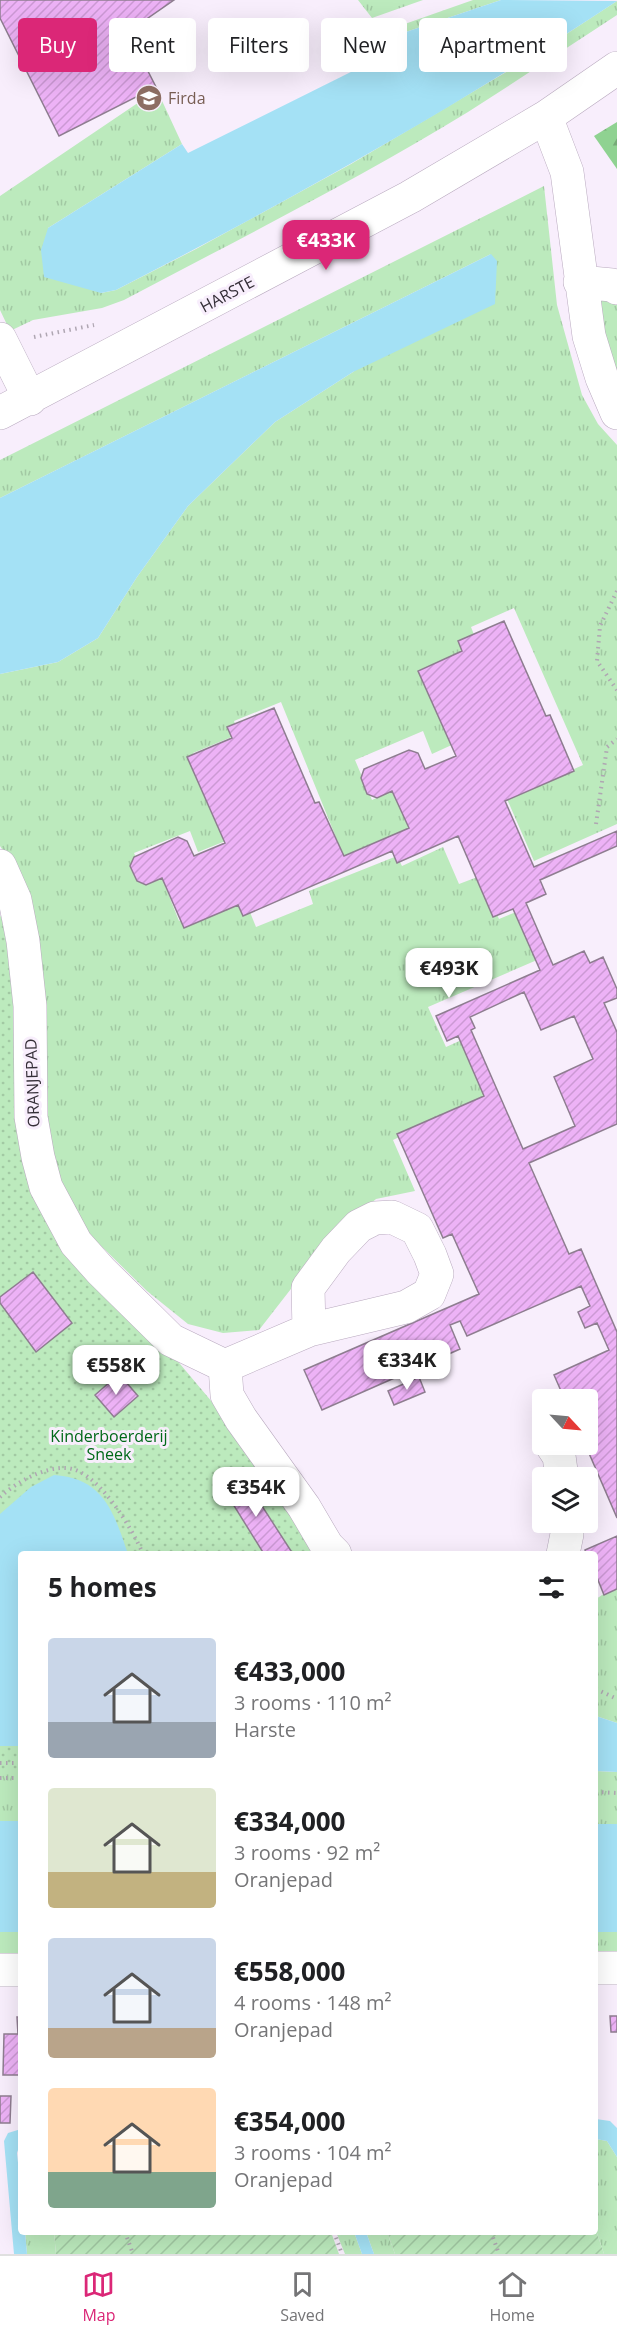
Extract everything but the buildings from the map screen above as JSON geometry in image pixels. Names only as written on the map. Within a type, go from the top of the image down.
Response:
[{"type":"street","name":"HARSTE","points":[[0,414],[410,197],[546,117],[617,68]]},
{"type":"street","points":[[546,117],[567,172],[589,336],[602,378],[617,413]]},
{"type":"street","points":[[580,282],[617,288]]},
{"type":"street","points":[[0,339],[30,399]]},
{"type":"street","name":"ORANJEPAD","points":[[0,866],[15,900],[23,941],[30,1006],[31,1117],[46,1187],[76,1243],[101,1272],[171,1340],[225,1366]]},
{"type":"street","points":[[309,1330],[225,1366],[227,1395],[332,1551]]},
{"type":"street","points":[[564,1551],[567,1533]]},
{"type":"street","points":[[598,1968],[617,1968]]},
{"type":"street","points":[[0,1970],[18,1970]]},
{"type":"path","points":[[617,591],[600,626],[597,661],[617,690]]},
{"type":"path","points":[[596,824],[607,747],[617,739]]},
{"type":"path","points":[[0,1497],[42,1471],[68,1468],[87,1476],[112,1502],[135,1535],[142,1551]]},
{"type":"path","points":[[598,1690],[617,1699]]},
{"type":"path","points":[[0,1764],[18,1763]]},
{"type":"path","points":[[0,1778],[18,1778]]},
{"type":"path","points":[[598,1792],[617,1793]]},
{"type":"path","points":[[126,2235],[133,2254]]},
{"type":"path","points":[[335,2235],[342,2254]]},
{"type":"path","points":[[492,2235],[499,2254]]},
{"type":"green space","points":[[358,0],[423,0],[372,18]]},
{"type":"green space","points":[[473,0],[501,0],[447,18],[422,18]]},
{"type":"green space","points":[[617,1],[617,15],[567,48],[567,34]]},
{"type":"green space","points":[[419,19],[419,28],[407,32],[407,23]]},
{"type":"green space","points":[[506,72],[529,72],[468,112],[341,185],[124,300],[102,308],[33,320],[10,331],[0,310],[0,196],[157,90],[182,144],[48,228],[101,293],[116,290],[196,249],[351,164]]},
{"type":"green space","points":[[617,122],[617,169],[594,136]]},
{"type":"green space","points":[[544,186],[557,305],[582,395],[598,424],[617,445],[617,824],[534,861],[507,799],[583,765],[514,608],[471,627],[478,645],[467,738],[432,754],[423,731],[355,760],[372,800],[401,787],[418,826],[344,857],[281,702],[234,721],[239,734],[193,753],[228,840],[198,852],[190,831],[134,853],[145,878],[160,873],[179,921],[243,895],[256,927],[313,904],[309,891],[397,856],[402,866],[443,847],[459,884],[480,876],[499,919],[516,912],[537,960],[428,1007],[446,1047],[466,1038],[490,1094],[393,1140],[415,1191],[376,1199],[348,1224],[294,1285],[259,1330],[223,1333],[188,1324],[147,1291],[91,1236],[69,1200],[53,1164],[47,1129],[25,884],[0,846],[0,674],[58,662],[98,638],[137,577],[188,506],[275,422],[353,372],[491,254],[0,498],[0,460]]},
{"type":"green space","points":[[593,295],[617,305],[617,378]]},
{"type":"green space","name":"Kinderboerderij Sneek","points":[[0,915],[7,930],[15,1002],[25,1160],[175,1358],[223,1415],[317,1551],[18,1551],[18,1770],[0,1771]]},
{"type":"green space","points":[[617,1585],[617,1723],[598,1717],[598,1598]]},
{"type":"green space","points":[[0,1746],[18,1746],[18,1821],[0,1821]]},
{"type":"green space","points":[[598,1771],[617,1772],[617,1824],[598,1824]]},
{"type":"green space","points":[[0,1932],[18,1932],[18,1958],[0,1958]]},
{"type":"green space","points":[[598,1932],[617,1932],[617,1956],[598,1956]]},
{"type":"green space","points":[[598,2139],[607,2141],[617,2157],[617,2254],[604,2254],[598,2235]]},
{"type":"green space","points":[[25,2235],[54,2235],[56,2254],[27,2254]]},
{"type":"green space","points":[[54,2235],[332,2235],[339,2254],[56,2254]]},
{"type":"green space","points":[[337,2235],[355,2235],[362,2254],[345,2254]]},
{"type":"green space","points":[[367,2235],[388,2235],[395,2254],[374,2254]]},
{"type":"green space","points":[[388,2235],[598,2235],[604,2254],[395,2254]]},
{"type":"water","points":[[501,0],[617,1],[567,33],[567,18],[447,18]]},
{"type":"water","points":[[419,28],[419,72],[505,72],[308,188],[116,290],[101,293],[44,277],[41,250],[48,228],[182,144],[188,153],[351,72],[407,72],[407,32]]},
{"type":"water","points":[[491,254],[497,261],[495,304],[353,372],[275,422],[188,506],[137,577],[98,638],[58,662],[0,674],[0,498]]},
{"type":"water","points":[[54,1475],[85,1483],[96,1491],[112,1512],[127,1551],[18,1551],[18,1746],[0,1746],[0,1514],[31,1487]]},
{"type":"water","points":[[598,1717],[617,1723],[617,1772],[598,1771]]},
{"type":"water","points":[[0,1821],[18,1821],[18,1932],[0,1932]]},
{"type":"water","points":[[598,1824],[617,1824],[617,1932],[598,1932]]},
{"type":"water","points":[[598,2119],[610,2121],[617,2128],[617,2157],[607,2141],[598,2139]]},
{"type":"water","points":[[18,2130],[18,2235],[25,2235],[27,2254],[14,2254],[4,2141],[8,2133]]},
{"type":"water","points":[[355,2235],[367,2235],[374,2254],[362,2254]]},
{"type":"place","name":"Firda","points":[[149,98]]}]
